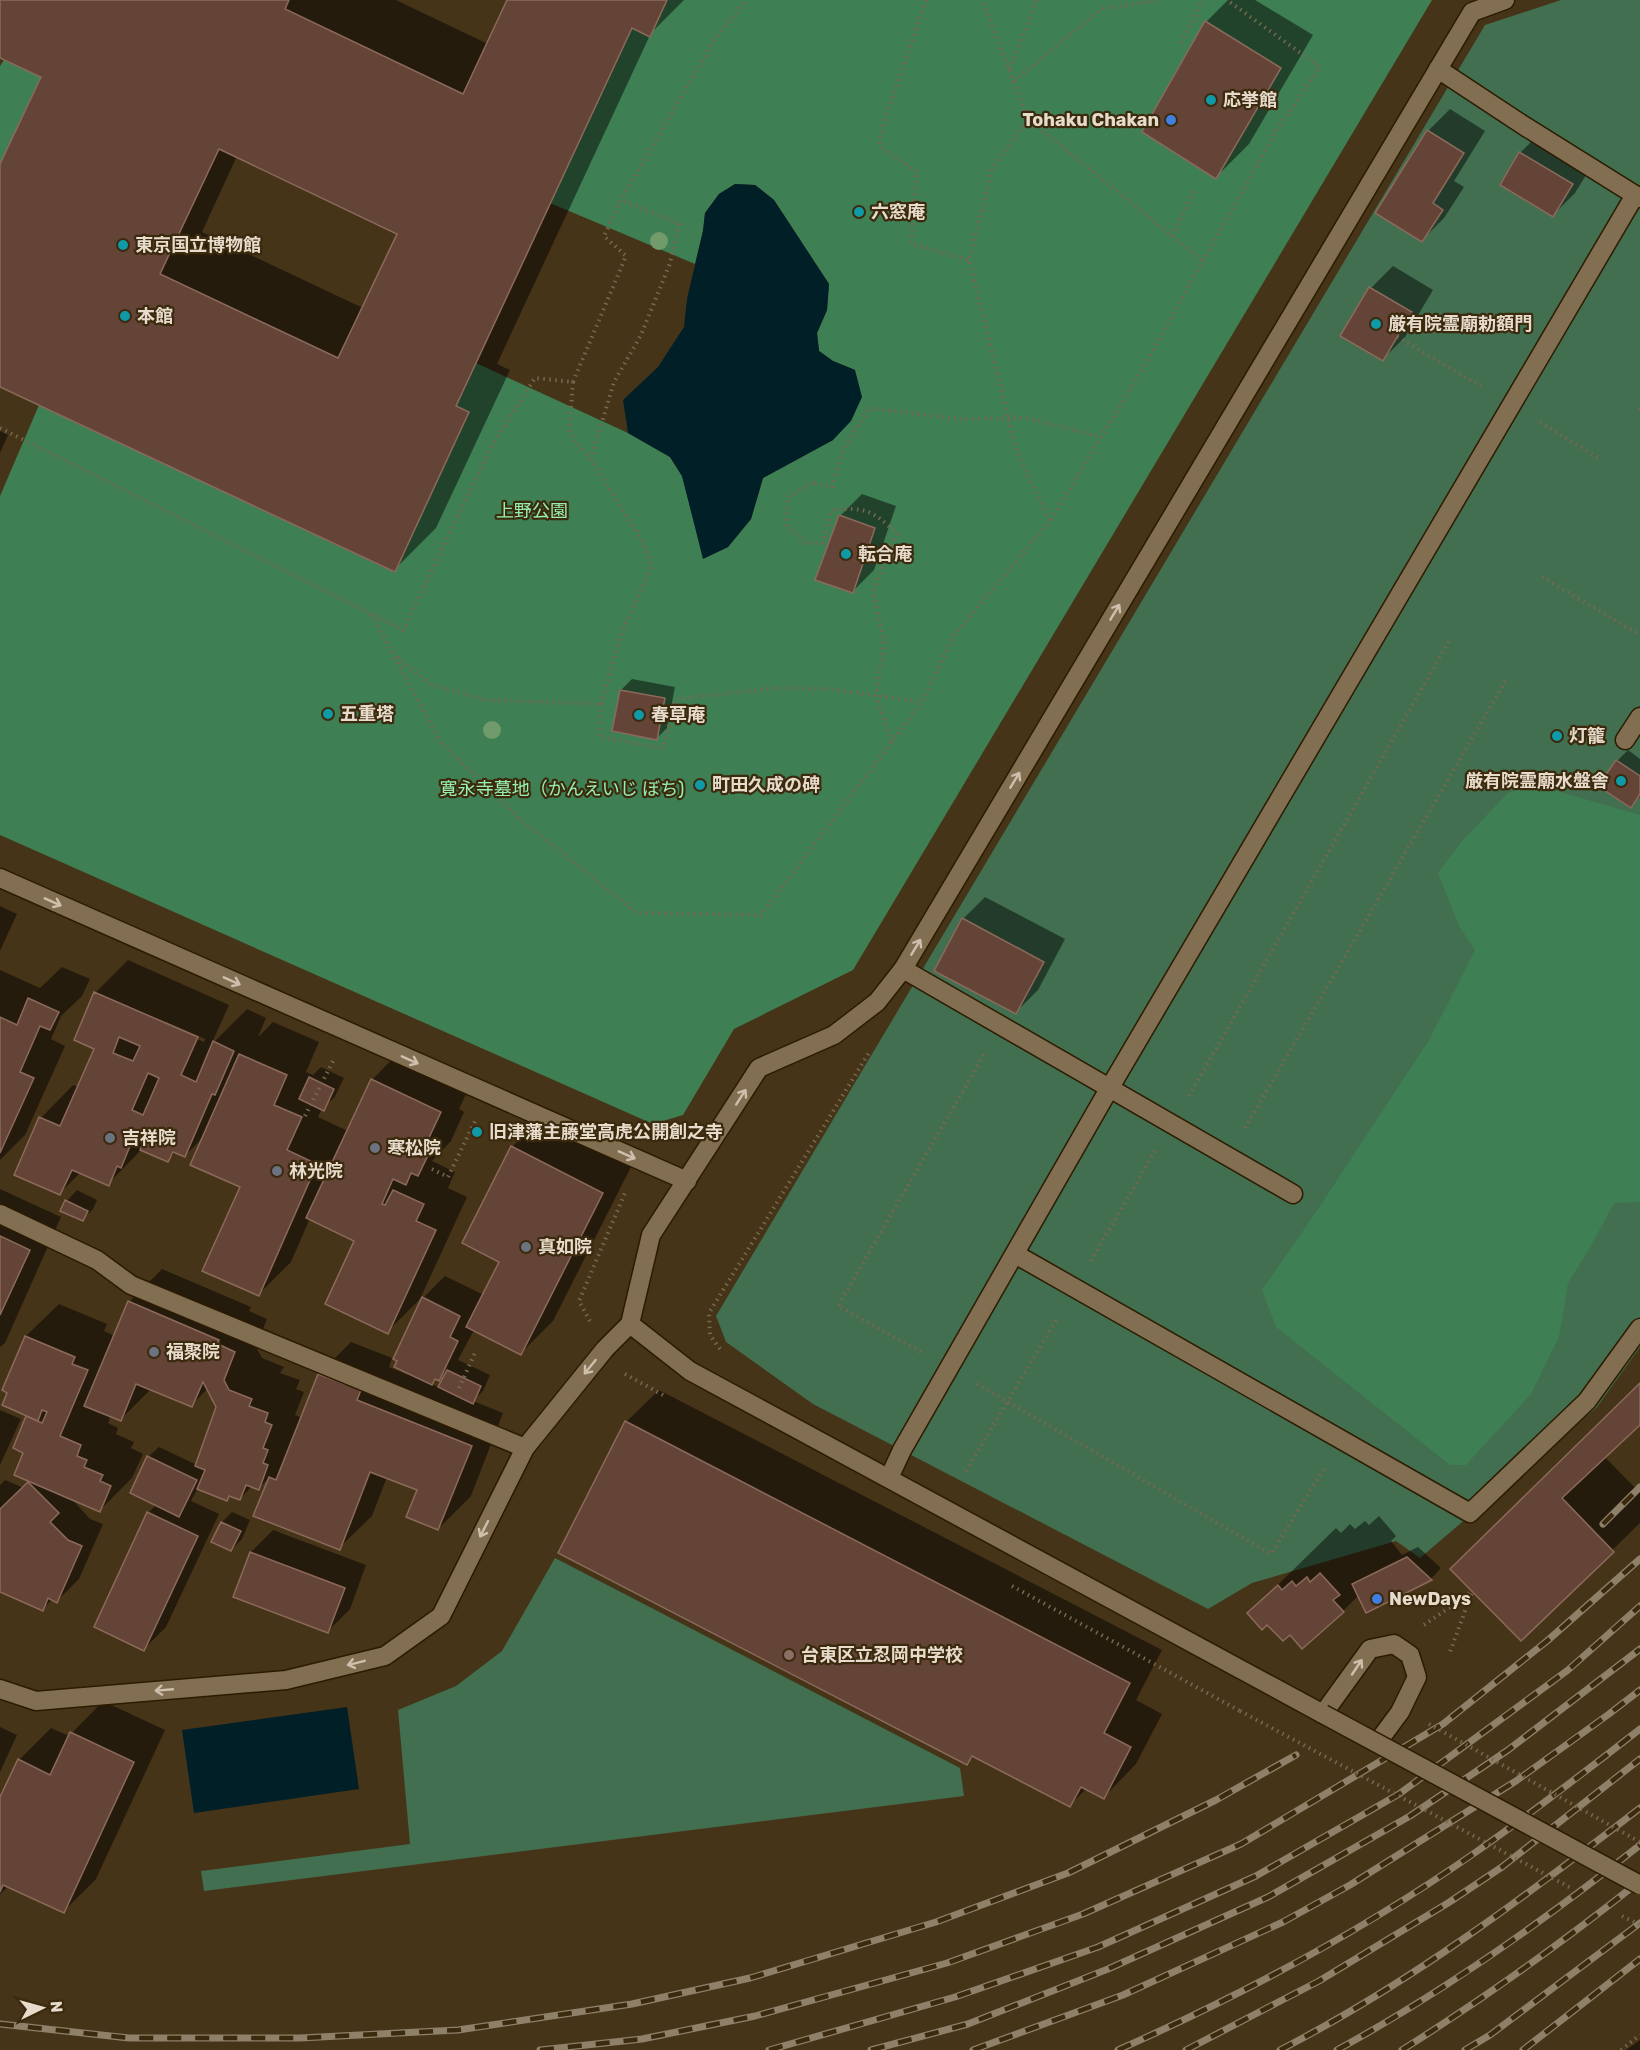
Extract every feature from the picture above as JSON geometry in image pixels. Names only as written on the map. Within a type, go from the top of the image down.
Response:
[{"type":"street","points":[[0,1689],[36,1701],[286,1680],[385,1656],[441,1616],[525,1448],[604,1348],[630,1324],[651,1235],[759,1068],[834,1035],[877,1002],[903,969],[1472,12],[1505,0]]},
{"type":"street","points":[[889,1478],[1110,1089],[1637,197],[1438,69]]},
{"type":"street","points":[[1625,740],[1640,717]]},
{"type":"street","points":[[0,878],[687,1181]]},
{"type":"street","points":[[903,969],[1293,1194]]},
{"type":"street","points":[[0,1214],[97,1260],[131,1285],[525,1448]]},
{"type":"street","points":[[1016,1254],[1470,1513],[1587,1401],[1640,1328]]},
{"type":"street","points":[[630,1324],[690,1371],[1640,1885]]},
{"type":"street","points":[[1323,1714],[1370,1649],[1394,1644],[1410,1655],[1417,1677],[1400,1712],[1377,1743]]},
{"type":"path","points":[[747,0],[716,38],[621,200],[604,236],[626,256],[573,381],[569,433],[591,459],[641,539],[652,565],[620,637],[601,704],[599,737],[663,748],[676,699],[777,688],[829,689],[922,702]]},
{"type":"path","points":[[926,0],[882,128],[879,147],[917,171],[911,244],[969,260]]},
{"type":"path","points":[[982,0],[1028,119],[1203,261]]},
{"type":"path","points":[[1010,70],[1037,0]]},
{"type":"path","points":[[1114,7],[1117,0]]},
{"type":"path","points":[[1014,81],[1101,9],[1161,0]]},
{"type":"path","points":[[1182,43],[1203,0]]},
{"type":"path","points":[[372,615],[441,743],[520,819],[637,913],[761,915],[922,702],[954,635],[1050,521],[1203,261],[1276,131],[1320,67],[1227,0]]},
{"type":"path","points":[[1028,119],[992,169],[969,260],[1017,453],[1050,521]]},
{"type":"path","points":[[1172,236],[1194,190]]},
{"type":"path","points":[[591,459],[614,382],[641,335],[669,266],[680,224],[621,200]]},
{"type":"path","points":[[0,428],[403,630],[494,444],[535,378],[573,381]]},
{"type":"path","points":[[892,741],[876,696],[884,640],[873,591],[897,534],[884,520],[860,508],[832,510],[822,543],[805,543],[787,525],[787,499],[812,482],[832,487],[842,453],[869,408],[958,419],[1026,418],[1101,437]]},
{"type":"path","points":[[1542,577],[1640,635]]},
{"type":"path","points":[[966,1472],[1172,1125],[1449,641]]},
{"type":"path","points":[[394,654],[430,684],[484,700],[601,704]]},
{"type":"path","points":[[1228,1157],[1506,680]]},
{"type":"path","points":[[1001,1026],[838,1306],[1008,1401],[1271,1554],[1342,1440]]},
{"type":"path","points":[[306,1116],[332,1066]]},
{"type":"path","points":[[432,1169],[448,1177],[471,1127]]},
{"type":"path","points":[[592,1325],[579,1301],[625,1193]]},
{"type":"path","points":[[1425,1623],[1472,1592],[1450,1652]]},
{"type":"path","points":[[1240,1711],[1577,1892]]},
{"type":"path","points":[[1429,1724],[1640,1842]]},
{"type":"path","points":[[1619,1914],[1640,1925]]},
{"type":"path","points":[[1621,2050],[1640,2035]]},
{"type":"green space","name":"寛永寺墓地（かんえいじ ぼち)","points":[[667,0],[1432,0],[853,970],[734,1029],[683,1115],[653,1124],[0,835],[0,496],[39,405],[394,572],[469,413],[456,406],[476,363],[628,433],[670,457],[682,476],[704,558],[728,547],[751,519],[763,478],[833,440],[855,370],[833,361],[819,351],[817,333],[827,310],[829,284],[774,200],[755,185],[735,184],[719,194],[705,213],[695,264],[550,203],[632,28],[650,36]]},
{"type":"green space","points":[[1561,0],[1640,0],[1640,1347],[1597,1407],[1420,1558],[1396,1541],[1252,1583],[1208,1609],[813,1404],[726,1342],[716,1316],[1485,25]]},
{"type":"green space","points":[[4,60],[41,77],[0,164],[0,66]]},
{"type":"green space","points":[[1533,784],[1640,815],[1640,1202],[1614,1203],[1568,1283],[1559,1337],[1531,1394],[1466,1465],[1450,1465],[1276,1327],[1262,1290],[1429,1040],[1475,950],[1459,926],[1438,873],[1462,841],[1508,793]]},
{"type":"green space","points":[[555,1558],[960,1768],[964,1796],[204,1891],[201,1871],[410,1844],[398,1710],[456,1686],[502,1651]]},
{"type":"water","points":[[735,184],[755,185],[774,200],[829,284],[827,310],[817,333],[819,351],[833,361],[855,370],[862,397],[851,421],[833,440],[763,478],[751,519],[728,547],[703,559],[682,476],[670,457],[628,433],[623,400],[658,367],[684,327],[687,299],[705,213],[719,194]]},
{"type":"water","points":[[347,1707],[359,1789],[194,1813],[182,1730]]},
{"type":"building","name":"本館","points":[[0,0],[289,0],[285,9],[463,94],[507,0],[667,0],[650,37],[632,28],[456,406],[469,412],[395,572],[0,387],[0,164],[41,77],[0,58]],"holes":[[[219,149],[397,234],[338,358],[160,274]]]},
{"type":"building","name":"応挙館","points":[[1205,21],[1281,68],[1216,179],[1142,132]]},
{"type":"building","points":[[1427,130],[1464,153],[1433,203],[1443,210],[1422,242],[1375,213]]},
{"type":"building","points":[[1519,152],[1573,184],[1553,217],[1500,185]]},
{"type":"building","name":"厳有院霊廟勅額門","points":[[1369,287],[1412,312],[1383,361],[1340,336]]},
{"type":"building","name":"転合庵","points":[[839,515],[875,528],[853,593],[815,580]]},
{"type":"building","name":"春草庵","points":[[620,690],[665,698],[657,740],[612,731]]},
{"type":"building","name":"厳有院霊廟水盤舎","points":[[1616,760],[1640,776],[1640,794],[1631,808],[1598,786]]},
{"type":"building","points":[[962,918],[1044,962],[1016,1014],[934,971]]},
{"type":"building","points":[[94,992],[198,1037],[181,1075],[196,1082],[213,1041],[234,1051],[215,1095],[212,1094],[185,1157],[173,1152],[168,1162],[140,1150],[145,1138],[135,1134],[121,1168],[117,1166],[109,1186],[72,1170],[60,1195],[14,1175],[39,1117],[60,1126],[94,1049],[74,1040]],"holes":[[[119,1037],[140,1046],[133,1061],[113,1053]],[[148,1073],[159,1078],[143,1115],[132,1110]]]},
{"type":"building","points":[[28,998],[59,1012],[50,1030],[40,1026],[20,1072],[34,1078],[0,1153],[0,1017],[17,1025]]},
{"type":"building","points":[[239,1054],[287,1075],[274,1105],[302,1117],[287,1150],[317,1164],[259,1296],[202,1271],[240,1187],[190,1165]]},
{"type":"building","points":[[309,1077],[334,1089],[324,1111],[299,1099]]},
{"type":"building","points":[[371,1079],[441,1112],[427,1142],[433,1145],[418,1176],[411,1173],[406,1185],[393,1179],[382,1204],[385,1205],[393,1190],[424,1204],[416,1221],[436,1230],[388,1334],[325,1304],[354,1241],[306,1218]]},
{"type":"building","points":[[511,1146],[603,1193],[521,1355],[466,1327],[499,1262],[462,1243]]},
{"type":"building","points":[[65,1200],[88,1211],[83,1221],[60,1211]]},
{"type":"building","points":[[0,1236],[30,1250],[0,1315]]},
{"type":"building","points":[[422,1297],[460,1316],[450,1337],[458,1341],[439,1381],[435,1379],[432,1385],[394,1367],[397,1361],[393,1359]]},
{"type":"building","points":[[128,1301],[219,1340],[218,1344],[235,1352],[224,1380],[229,1390],[252,1399],[249,1406],[268,1413],[265,1422],[272,1425],[263,1448],[268,1450],[263,1463],[268,1465],[259,1490],[246,1485],[240,1500],[229,1496],[227,1501],[197,1489],[205,1470],[195,1466],[216,1407],[203,1382],[192,1407],[136,1384],[121,1421],[84,1406]]},
{"type":"building","points":[[25,1336],[75,1357],[72,1364],[88,1370],[60,1436],[81,1445],[77,1456],[87,1460],[84,1467],[103,1475],[100,1481],[111,1486],[100,1512],[14,1475],[23,1453],[13,1448],[26,1416],[42,1423],[47,1412],[42,1410],[38,1421],[2,1405],[7,1393],[2,1390]]},
{"type":"building","points":[[447,1370],[481,1386],[473,1404],[438,1387]]},
{"type":"building","points":[[318,1374],[361,1390],[357,1400],[472,1446],[438,1530],[406,1517],[417,1490],[370,1472],[340,1550],[253,1516],[269,1477],[276,1480]]},
{"type":"building","points":[[1640,1383],[1640,1425],[1562,1498],[1614,1552],[1521,1641],[1450,1569]]},
{"type":"building","points":[[625,1421],[1130,1683],[1104,1733],[1131,1747],[1104,1799],[1081,1787],[1070,1807],[972,1756],[967,1765],[558,1553]]},
{"type":"building","points":[[147,1456],[197,1480],[179,1517],[130,1493]]},
{"type":"building","points":[[28,1482],[59,1513],[50,1522],[68,1540],[82,1546],[57,1603],[48,1598],[43,1611],[0,1592],[0,1509]]},
{"type":"building","points":[[147,1512],[198,1536],[144,1651],[94,1627]]},
{"type":"building","points":[[221,1522],[241,1531],[231,1551],[211,1542]]},
{"type":"building","points":[[250,1552],[345,1588],[328,1633],[233,1597]]},
{"type":"building","name":"NewDays","points":[[1407,1557],[1432,1580],[1366,1613],[1352,1584]]},
{"type":"building","points":[[1320,1573],[1340,1595],[1333,1600],[1344,1612],[1302,1649],[1290,1635],[1283,1641],[1267,1625],[1262,1630],[1247,1613],[1278,1585],[1282,1590],[1292,1581],[1296,1586],[1307,1577],[1310,1582]]},
{"type":"building","points":[[70,1732],[134,1762],[64,1913],[3,1885],[0,1892],[0,1797],[18,1759],[50,1775]]},
{"type":"railway","points":[[1603,1524],[1640,1487]]},
{"type":"railway","points":[[540,2050],[642,2039],[755,2016],[947,1963],[1083,1914],[1241,1844],[1443,1724],[1547,1641],[1640,1559]]},
{"type":"railway","points":[[769,2050],[955,1997],[1098,1947],[1256,1876],[1399,1794],[1568,1670],[1640,1606]]},
{"type":"railway","points":[[871,2050],[968,2024],[1108,1969],[1268,1897],[1410,1816],[1508,1750],[1640,1649]]},
{"type":"railway","points":[[973,2050],[1123,1995],[1283,1922],[1350,1885],[1516,1781],[1640,1690]]},
{"type":"railway","points":[[1118,2050],[1302,1960],[1434,1881],[1559,1792],[1640,1729]]},
{"type":"railway","points":[[0,2024],[129,2038],[300,2038],[458,2030],[632,2004],[750,1978],[936,1922],[1068,1873],[1216,1800],[1296,1755]]},
{"type":"railway","points":[[1186,2050],[1319,1981],[1448,1903],[1502,1867],[1640,1759]]},
{"type":"railway","points":[[1280,2050],[1375,1997],[1421,1968],[1554,1874],[1640,1808]]},
{"type":"railway","points":[[1337,2050],[1416,2004],[1493,1954],[1640,1845]]},
{"type":"railway","points":[[1402,2050],[1523,1969],[1640,1881]]},
{"type":"railway","points":[[1465,2050],[1490,2035],[1640,1923]]},
{"type":"railway","points":[[1523,2050],[1640,1959]]},
{"type":"place","name":"応挙館","points":[[1211,100]]},
{"type":"place","name":"Tohaku Chakan","points":[[1171,120]]},
{"type":"place","name":"六窓庵","points":[[859,212]]},
{"type":"place","name":"東京国立博物館","points":[[123,245]]},
{"type":"place","name":"本館","points":[[125,316]]},
{"type":"place","name":"厳有院霊廟勅額門","points":[[1376,324]]},
{"type":"place","name":"転合庵","points":[[846,554]]},
{"type":"place","name":"五重塔","points":[[328,714]]},
{"type":"place","name":"春草庵","points":[[639,715]]},
{"type":"place","name":"灯籠","points":[[1557,736]]},
{"type":"place","name":"厳有院霊廟水盤舎","points":[[1621,781]]},
{"type":"place","name":"町田久成の碑","points":[[700,785]]},
{"type":"place","name":"旧津藩主藤堂高虎公開創之寺","points":[[477,1132]]},
{"type":"place","name":"吉祥院","points":[[110,1138]]},
{"type":"place","name":"寒松院","points":[[375,1148]]},
{"type":"place","name":"林光院","points":[[277,1171]]},
{"type":"place","name":"真如院","points":[[526,1247]]},
{"type":"place","name":"福聚院","points":[[154,1352]]},
{"type":"place","name":"NewDays","points":[[1377,1599]]},
{"type":"place","name":"台東区立忍岡中学校","points":[[789,1655]]},
{"type":"park label","name":"上野公園","points":[[532,511]]}]
